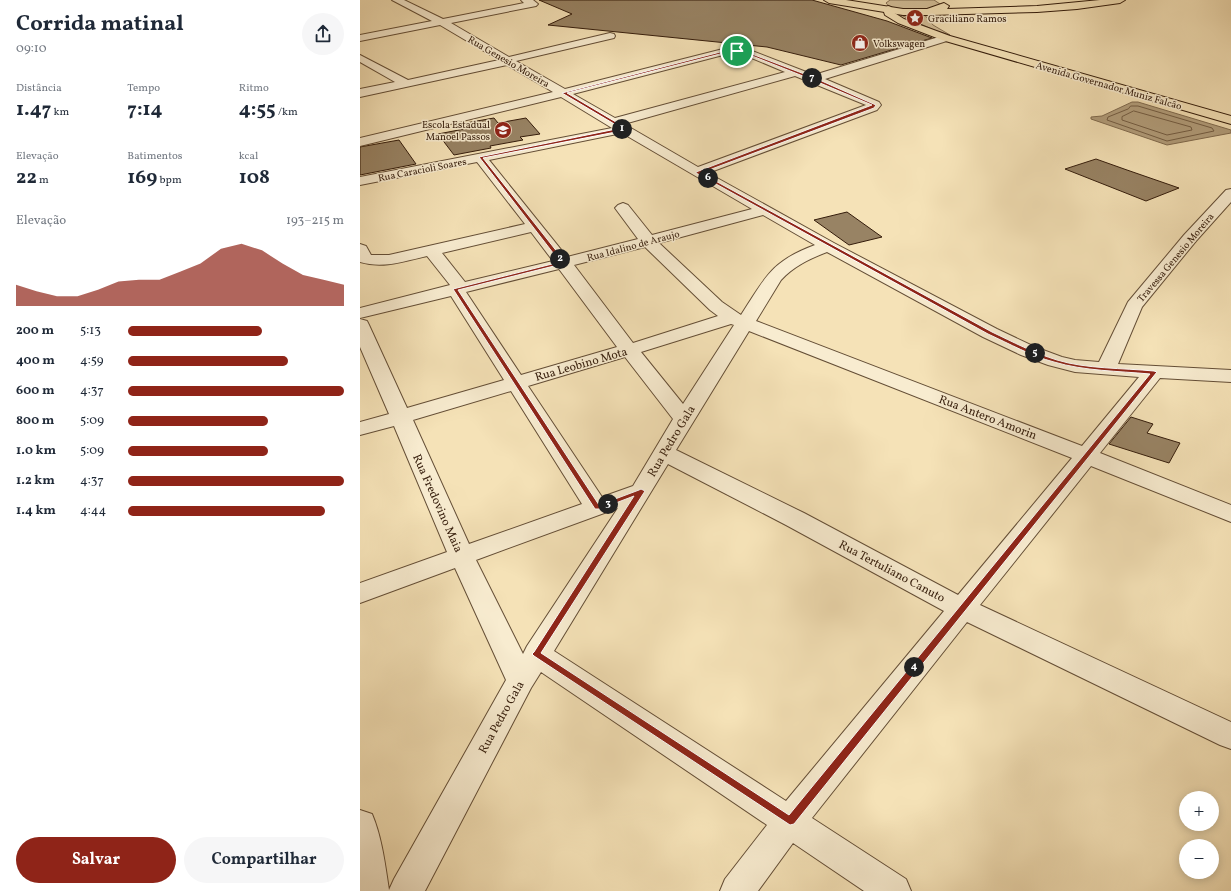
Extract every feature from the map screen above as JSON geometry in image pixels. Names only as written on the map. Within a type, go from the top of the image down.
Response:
[{"type":"main road","points":[[829,0],[873,8],[886,6],[903,12],[1037,9],[1077,6],[1120,0]]},
{"type":"main road","points":[[929,12],[943,8],[944,3],[940,0]]},
{"type":"main road","points":[[940,0],[965,4],[999,6],[1096,0]]},
{"type":"main road","name":"Avenida Governador Muniz Falcão","points":[[886,6],[888,12],[901,21],[946,38],[1231,120]]},
{"type":"main road","name":"Avenida Governador Muniz Falcão","points":[[929,12],[930,21],[933,24],[946,32],[987,49]]},
{"type":"street","name":"Rua Genesio Moreira","points":[[397,0],[442,22],[697,172],[828,246],[990,333],[1028,351],[1055,361],[1075,366],[1231,376]]},
{"type":"street","points":[[360,38],[527,3]]},
{"type":"street","points":[[360,94],[610,36]]},
{"type":"street","points":[[814,79],[946,38]]},
{"type":"street","points":[[360,142],[564,93],[728,51],[743,51],[875,105],[697,172]]},
{"type":"street","points":[[360,58],[405,83]]},
{"type":"street","name":"Rua Caracioli Soares","points":[[360,182],[480,158],[619,126],[796,72]]},
{"type":"street","points":[[480,158],[535,226],[629,350],[684,419]]},
{"type":"street","name":"Travessa Genesio Moreira","points":[[1106,369],[1134,306],[1190,238],[1229,197]]},
{"type":"street","name":"Rua Antero Amorin","points":[[623,208],[648,241],[716,306],[738,321],[1087,456],[1231,514]]},
{"type":"street","name":"Rua Idalino de Araujo","points":[[360,313],[563,263],[766,210]]},
{"type":"street","points":[[360,249],[365,258],[371,260],[388,260],[535,226]]},
{"type":"street","name":"Rua Pedro Gala","points":[[406,891],[536,654],[641,491],[684,419],[738,321],[784,266],[798,257],[828,246]]},
{"type":"street","points":[[432,251],[458,288],[597,508]]},
{"type":"street","name":"Rua Leobino Mota","points":[[360,429],[629,350],[738,321]]},
{"type":"street","name":"Rua Fredovino Maia","points":[[360,325],[462,557],[521,680]]},
{"type":"street","points":[[737,891],[790,821],[961,608],[1087,456],[1154,372]]},
{"type":"street","name":"Rua Tertuliano Canuto","points":[[664,453],[795,519],[961,608],[1231,736]]},
{"type":"street","points":[[360,593],[641,491]]},
{"type":"street","points":[[536,654],[894,891]]},
{"type":"street","points":[[360,825],[366,848],[372,891]]},
{"type":"shaded area","points":[[890,0],[934,0],[940,4],[930,9],[913,11],[890,6],[886,3]]},
{"type":"shaded area","name":"Graciliano Ramos","points":[[894,12],[923,13],[933,25],[950,35],[934,30]]},
{"type":"water","points":[[1132,102],[1138,102],[1231,130],[1231,133],[1167,145],[1091,119],[1091,117],[1102,116]]},
{"type":"building","points":[[539,0],[812,0],[887,21],[932,38],[841,65],[767,47],[548,25],[572,14]]},
{"type":"building","points":[[494,118],[498,123],[526,118],[540,134],[520,137],[523,140],[490,146],[491,148],[454,155],[438,134],[464,129],[460,124]]},
{"type":"building","points":[[399,140],[416,164],[360,175],[360,147]]},
{"type":"building","points":[[1096,159],[1179,188],[1146,201],[1065,169]]},
{"type":"building","points":[[847,212],[882,237],[849,245],[814,220]]},
{"type":"building","points":[[1131,417],[1153,424],[1147,433],[1180,443],[1169,463],[1109,444]]},
{"type":"place","name":"Graciliano Ramos","points":[[915,18]]},
{"type":"place","name":"Volkswagen","points":[[860,43]]},
{"type":"place","name":"Escola Estadual Manoel Passos","points":[[503,130]]},
{"type":"route","points":[[728,51],[737,51],[743,51],[875,105],[697,172],[828,246],[990,333],[1028,351],[1055,361],[1075,366],[1154,372],[1087,456],[961,608],[790,821],[536,654],[641,491],[597,508],[455,289],[563,263],[480,158],[625,129],[564,93],[728,51]]}]
